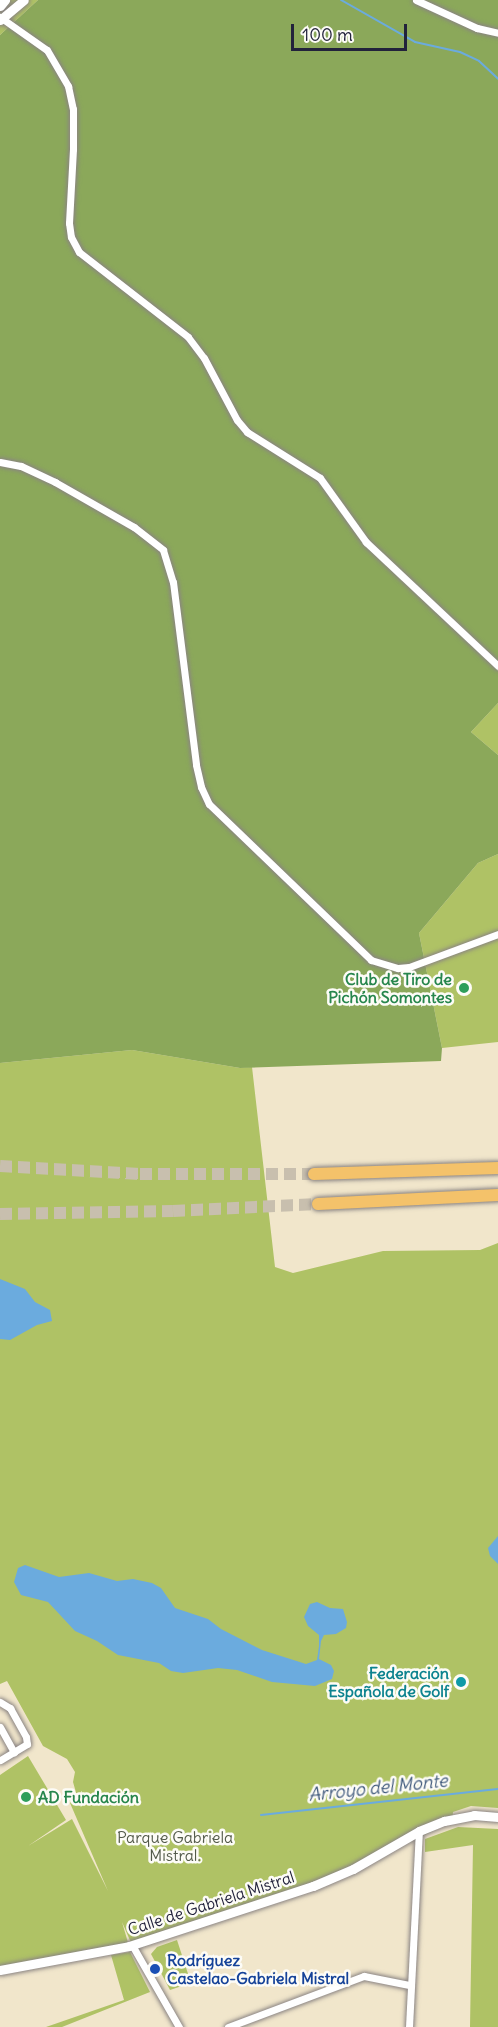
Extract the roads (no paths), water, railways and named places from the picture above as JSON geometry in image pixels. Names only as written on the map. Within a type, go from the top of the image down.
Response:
[{"type":"highway","points":[[314,1174],[498,1168]]},
{"type":"highway","points":[[318,1204],[498,1195]]},
{"type":"street","points":[[0,6],[5,0]]},
{"type":"street","points":[[24,0],[1,18],[47,50],[68,86],[73,109],[69,223],[71,237],[78,252],[188,337],[204,358],[237,420],[247,432],[320,478],[366,542],[498,666]]},
{"type":"street","points":[[416,0],[477,28],[498,33]]},
{"type":"street","points":[[0,462],[21,466],[55,482],[134,527],[163,550],[172,582],[196,765],[201,787],[209,804],[371,960],[398,968],[410,967],[498,934]]},
{"type":"street","points":[[0,1702],[10,1708],[26,1737],[27,1744],[0,1760]]},
{"type":"street","points":[[0,1727],[14,1752]]},
{"type":"street","name":"Calle de Gabriela Mistral","points":[[0,1970],[132,1945],[313,1886],[353,1869],[419,1831],[452,1818],[474,1815],[498,1817]]},
{"type":"street","points":[[408,2027],[419,1831]]},
{"type":"street","points":[[132,1945],[179,2027]]},
{"type":"street","points":[[228,2027],[364,1976],[409,1985]]},
{"type":"water","points":[[0,1279],[25,1289],[35,1302],[50,1310],[52,1321],[37,1325],[10,1340],[0,1339]]},
{"type":"water","points":[[498,1536],[498,1564],[490,1556],[488,1548]]},
{"type":"water","points":[[25,1565],[59,1577],[89,1573],[117,1581],[133,1579],[152,1583],[161,1588],[175,1608],[208,1619],[221,1629],[262,1650],[306,1664],[317,1660],[319,1646],[319,1635],[308,1626],[304,1617],[310,1604],[317,1602],[330,1608],[343,1609],[347,1622],[346,1628],[336,1634],[324,1635],[321,1641],[319,1659],[331,1665],[334,1671],[332,1679],[315,1686],[272,1682],[237,1670],[218,1668],[183,1673],[171,1671],[159,1663],[118,1655],[97,1641],[75,1631],[48,1602],[21,1595],[14,1582],[18,1568]]},
{"type":"waterway","points":[[341,0],[415,42],[460,52],[479,61],[498,79]]},
{"type":"waterway","name":"Arroyo del Monte","points":[[261,1815],[498,1789]]},
{"type":"tunnel","points":[[0,1166],[140,1174],[314,1174]]},
{"type":"tunnel","points":[[0,1214],[173,1211],[318,1204]]},
{"type":"place","name":"Club de Tiro de Pichón Somontes","points":[[464,988]]},
{"type":"place","name":"Federación Española de Golf","points":[[461,1682]]},
{"type":"place","name":"AD Fundación","points":[[26,1797]]},
{"type":"place","name":"Rodríguez Castelao-Gabriela Mistral","points":[[155,1969]]},
{"type":"park label","name":"Parque Gabriela Mistral.","points":[[175,1846]]}]
